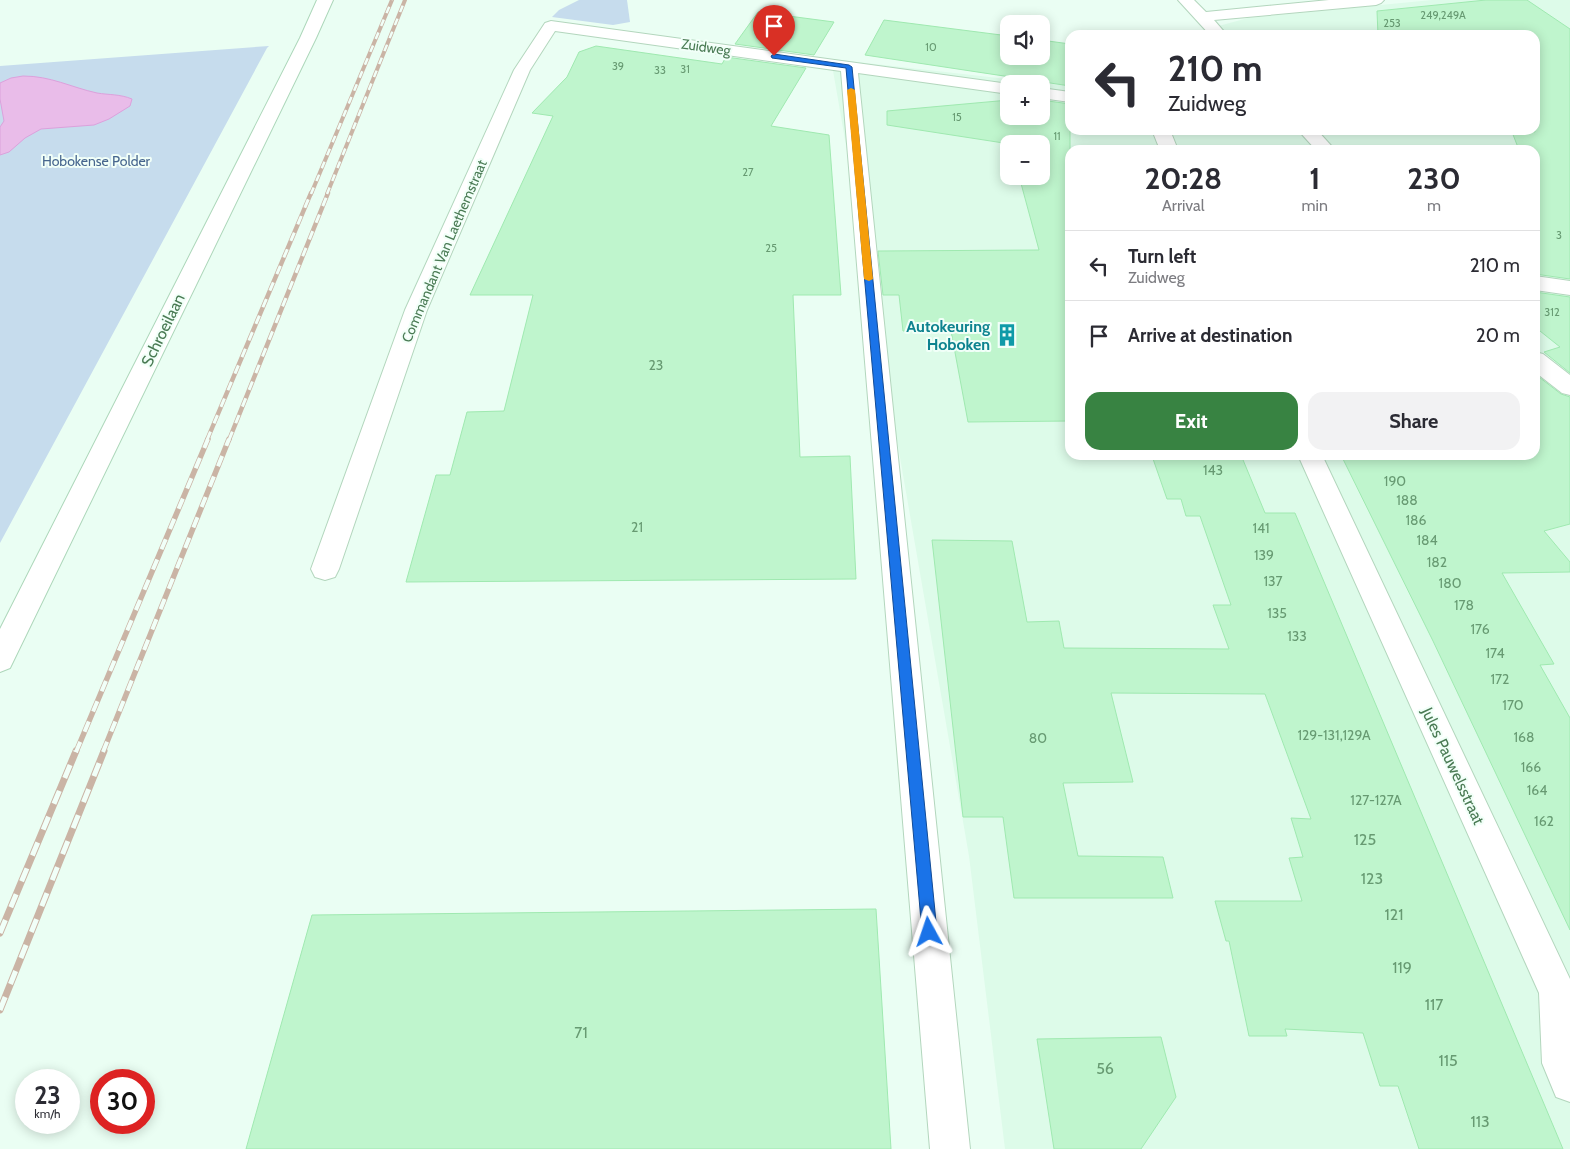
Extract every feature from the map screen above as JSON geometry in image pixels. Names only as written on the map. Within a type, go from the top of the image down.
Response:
[{"type":"street","name":"Schroeilaan","points":[[0,659],[300,56],[325,0]]},
{"type":"street","points":[[1186,0],[1214,30]]},
{"type":"street","points":[[1202,17],[1376,0]]},
{"type":"street","name":"Zuidweg","points":[[551,26],[1000,88]]},
{"type":"street","name":"Commandant Van Laethemstraat","points":[[325,569],[416,310],[522,70],[551,26]]},
{"type":"street","points":[[849,67],[950,1149]]},
{"type":"street","points":[[1050,94],[1065,96]]},
{"type":"street","points":[[1312,135],[1321,145]]},
{"type":"street","points":[[1540,284],[1570,288]]},
{"type":"street","points":[[1540,364],[1570,387]]},
{"type":"street","name":"Jules Pauwelsstraat","points":[[1312,460],[1557,992],[1561,1063],[1570,1083]]},
{"type":"shaded area","points":[[1432,0],[1570,0],[1570,1149],[1005,1149],[969,856],[831,59],[1000,78],[1000,125],[1050,125],[1050,84],[1065,85],[1065,135],[1540,135],[1540,30],[1204,30],[1248,18]]},
{"type":"shaded area","points":[[23,76],[43,78],[87,91],[119,95],[132,99],[130,106],[109,119],[94,125],[41,129],[25,138],[9,152],[0,155],[0,127],[4,121],[0,99],[0,83],[11,78]]},
{"type":"green space","points":[[579,0],[627,0],[630,22],[613,25],[552,17],[559,10]]},
{"type":"green space","name":"Hobokense Polder","points":[[269,46],[267,48],[0,543],[0,66]]},
{"type":"building","points":[[1486,0],[1527,0],[1570,29],[1570,279],[1540,275],[1540,145],[1517,145],[1513,135],[1540,135],[1540,30],[1378,30],[1377,11]]},
{"type":"building","points":[[758,12],[834,22],[814,55],[735,44]]},
{"type":"building","points":[[884,20],[1000,35],[1000,65],[1050,65],[1050,41],[1065,43],[1065,85],[1050,83],[1050,75],[1000,75],[865,55]]},
{"type":"building","points":[[596,46],[722,64],[726,57],[806,68],[771,126],[829,135],[841,295],[793,295],[800,457],[850,456],[856,579],[406,582],[436,475],[450,475],[467,412],[504,411],[533,295],[470,295],[553,116],[532,113],[567,77],[579,52]]},
{"type":"building","name":"Autokeuring Hoboken","points":[[1000,101],[1000,125],[1050,125],[1050,101],[1065,103],[1065,135],[1070,135],[1070,145],[1065,145],[1065,421],[968,422],[951,331],[903,331],[899,295],[883,295],[878,251],[1039,250],[1021,185],[1050,185],[1050,135],[1000,135],[1000,142],[887,125],[887,111]]},
{"type":"building","points":[[1540,293],[1570,297],[1570,373],[1544,352],[1560,347],[1540,331]]},
{"type":"building","points":[[1540,378],[1561,394],[1570,397],[1570,524],[1544,531],[1570,562],[1570,572],[1502,573],[1554,664],[1540,665],[1570,718],[1570,930],[1433,641],[1343,460],[1540,460]]},
{"type":"building","points":[[1153,460],[1243,460],[1265,513],[1295,513],[1563,1149],[1419,1149],[1398,1086],[1380,1086],[1363,1033],[1285,1029],[1287,1036],[1249,1036],[1229,941],[1226,941],[1215,901],[1302,901],[1289,858],[1303,857],[1291,818],[1311,819],[1265,694],[1111,693],[1133,782],[1063,783],[1078,856],[1163,857],[1173,898],[1014,898],[1003,817],[963,817],[932,540],[1012,541],[1027,622],[1059,621],[1064,648],[1229,649],[1213,605],[1231,605],[1200,516],[1186,516],[1181,499],[1167,499]]},
{"type":"building","points":[[876,909],[891,1149],[246,1149],[312,915]]},
{"type":"building","points":[[1161,1037],[1176,1097],[1141,1149],[1054,1149],[1037,1039]]},
{"type":"railway","points":[[311,194],[392,0]]},
{"type":"railway","points":[[327,194],[405,0]]},
{"type":"railway","points":[[207,440],[311,193]]},
{"type":"railway","points":[[229,440],[328,193]]},
{"type":"railway","points":[[76,752],[208,439]]},
{"type":"railway","points":[[103,752],[229,439]]},
{"type":"railway","points":[[0,933],[76,751]]},
{"type":"railway","points":[[0,1010],[104,751]]},
{"type":"slow traffic","points":[[851,90],[869,279]]},
{"type":"place","name":"Autokeuring Hoboken","points":[[1007,335]]},
{"type":"route","points":[[774,56],[849,67],[929,932]]}]
